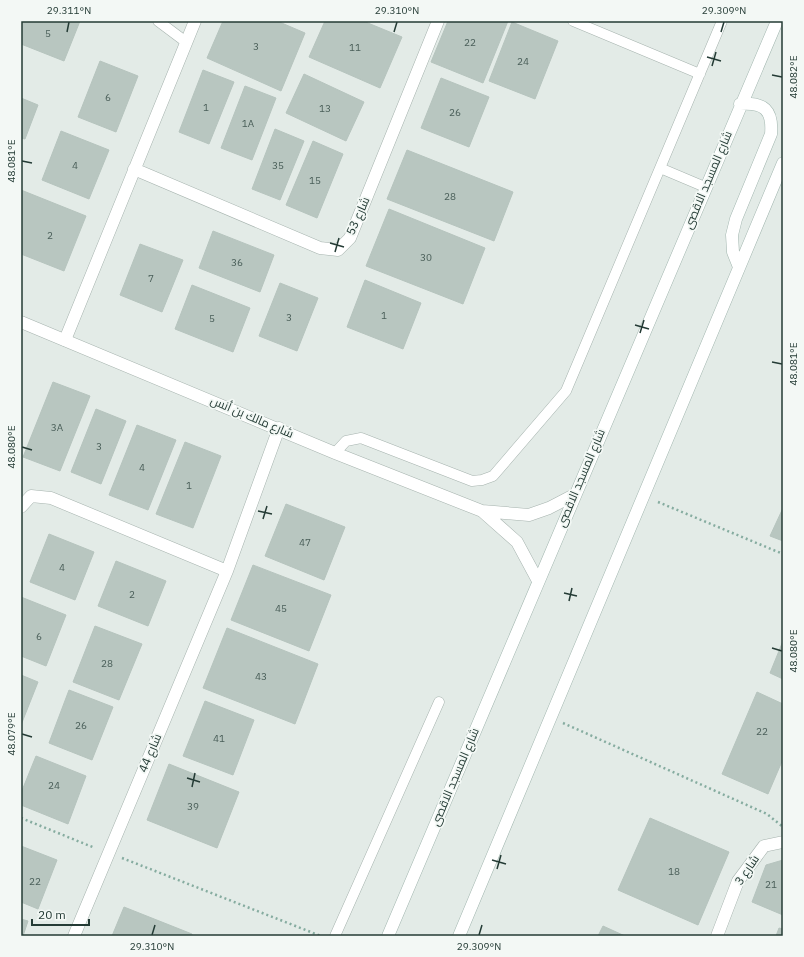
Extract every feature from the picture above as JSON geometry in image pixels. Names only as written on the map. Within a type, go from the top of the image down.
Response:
[{"type":"street","points":[[65,340],[195,21]]},
{"type":"street","name":"شارع 53","points":[[134,169],[320,248],[338,250],[350,238],[438,21]]},
{"type":"street","name":"شارع المسجد الاقصى","points":[[388,936],[776,21]]},
{"type":"street","points":[[739,267],[733,252],[732,235],[736,219],[772,134],[772,120],[765,109],[753,103],[740,104]]},
{"type":"street","points":[[459,936],[783,163]]},
{"type":"street","name":"شارع مالك بن أنس","points":[[21,322],[336,453],[482,511],[529,515],[549,508],[574,495]]},
{"type":"street","name":"شارع 44","points":[[74,936],[227,570],[279,428]]},
{"type":"street","points":[[21,507],[31,496],[51,498],[227,570]]},
{"type":"street","name":"شارع مالك بن أنس","points":[[482,511],[516,542],[538,580]]},
{"type":"street","name":"شارع 3","points":[[717,936],[738,881],[764,846],[783,842]]},
{"type":"lane","points":[[158,21],[186,42]]},
{"type":"lane","points":[[573,21],[700,74]]},
{"type":"lane","points":[[336,453],[346,441],[361,438],[472,481],[482,480],[493,476],[566,391],[722,21]]},
{"type":"lane","points":[[660,168],[705,188]]},
{"type":"lane","points":[[335,936],[439,702]]},
{"type":"path","points":[[644,496],[783,554]]},
{"type":"path","points":[[551,718],[767,814],[783,827]]},
{"type":"path","points":[[21,818],[321,936]]},
{"type":"building","points":[[21,21],[80,21],[64,61],[21,44]]},
{"type":"building","points":[[223,21],[277,21],[305,33],[281,91],[207,58]]},
{"type":"building","points":[[325,21],[363,21],[402,37],[380,88],[309,57]]},
{"type":"building","points":[[448,21],[508,21],[483,83],[431,62]]},
{"type":"building","points":[[512,22],[558,41],[535,99],[489,81]]},
{"type":"building","points":[[100,61],[138,76],[116,132],[78,117]]},
{"type":"building","points":[[203,70],[234,82],[209,144],[179,132]]},
{"type":"building","points":[[304,74],[364,102],[346,141],[286,113]]},
{"type":"building","points":[[441,78],[489,97],[469,147],[421,128]]},
{"type":"building","points":[[245,86],[276,98],[252,160],[221,148]]},
{"type":"building","points":[[21,98],[38,105],[25,139],[21,138]]},
{"type":"building","points":[[275,129],[304,141],[280,200],[252,189]]},
{"type":"building","points":[[61,131],[109,150],[89,199],[42,180]]},
{"type":"building","points":[[313,141],[343,154],[317,218],[286,205]]},
{"type":"building","points":[[407,150],[513,192],[494,241],[387,199]]},
{"type":"building","points":[[21,190],[86,216],[64,271],[21,254]]},
{"type":"building","points":[[389,209],[485,248],[463,304],[366,266]]},
{"type":"building","points":[[213,231],[274,255],[260,292],[199,268]]},
{"type":"building","points":[[140,244],[183,260],[162,312],[120,295]]},
{"type":"building","points":[[365,280],[421,303],[403,349],[347,327]]},
{"type":"building","points":[[280,283],[318,298],[297,351],[259,336]]},
{"type":"building","points":[[192,285],[250,308],[233,352],[175,329]]},
{"type":"building","points":[[53,382],[90,396],[60,471],[23,457]]},
{"type":"building","points":[[96,409],[126,421],[101,484],[71,472]]},
{"type":"building","points":[[137,425],[176,440],[148,510],[109,495]]},
{"type":"building","points":[[185,442],[221,456],[193,528],[156,514]]},
{"type":"building","points":[[286,504],[345,527],[324,580],[265,556]]},
{"type":"building","points":[[783,508],[783,541],[770,536]]},
{"type":"building","points":[[49,534],[94,552],[75,600],[30,582]]},
{"type":"building","points":[[116,561],[166,581],[148,626],[98,606]]},
{"type":"building","points":[[253,565],[331,595],[309,651],[231,620]]},
{"type":"building","points":[[21,597],[66,615],[46,666],[21,656]]},
{"type":"building","points":[[95,626],[142,644],[119,700],[73,682]]},
{"type":"building","points":[[227,628],[318,664],[295,724],[203,688]]},
{"type":"building","points":[[783,641],[783,679],[770,673]]},
{"type":"building","points":[[21,675],[38,682],[21,725]]},
{"type":"building","points":[[69,690],[113,707],[92,760],[49,743]]},
{"type":"building","points":[[757,692],[783,704],[783,759],[768,794],[722,774]]},
{"type":"building","points":[[205,701],[254,720],[233,775],[183,756]]},
{"type":"building","points":[[36,756],[86,776],[68,824],[21,805],[21,793]]},
{"type":"building","points":[[169,764],[239,792],[217,848],[147,820]]},
{"type":"building","points":[[650,818],[729,852],[698,925],[618,890]]},
{"type":"building","points":[[21,846],[57,860],[38,909],[21,902]]},
{"type":"building","points":[[783,860],[783,915],[752,902],[766,865]]},
{"type":"building","points":[[124,907],[192,934],[192,936],[112,936]]},
{"type":"building","points":[[21,919],[28,921],[23,936],[21,936]]},
{"type":"building","points":[[603,926],[625,936],[598,936]]},
{"type":"building","points":[[779,928],[783,929],[783,936],[776,936]]}]
